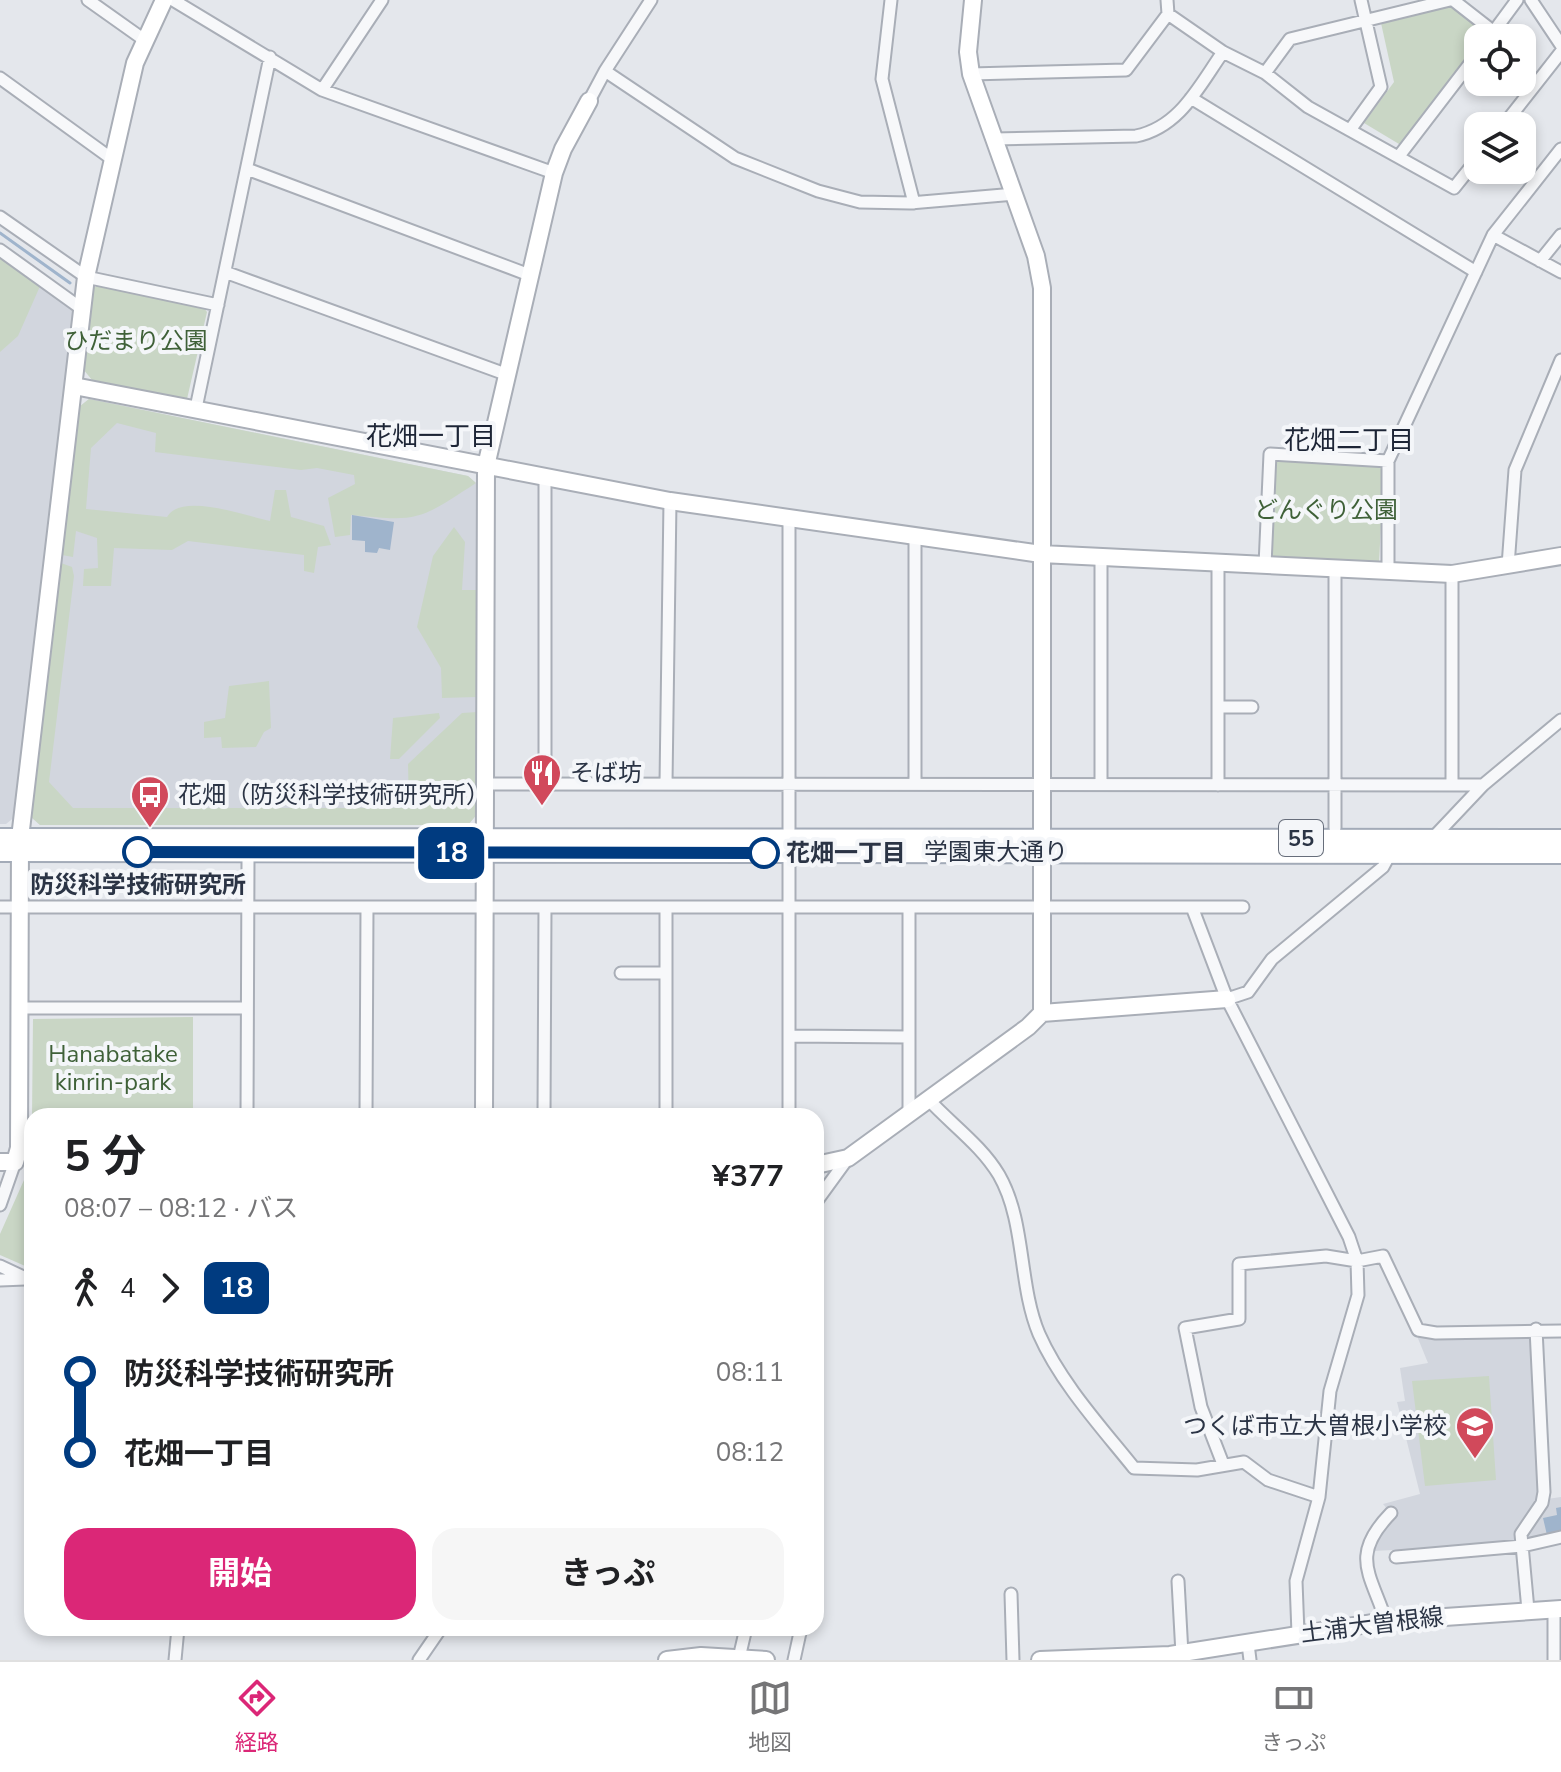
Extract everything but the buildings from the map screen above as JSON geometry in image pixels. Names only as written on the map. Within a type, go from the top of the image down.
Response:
[{"type":"main road","name":"学園東大通り","points":[[0,838],[13,847],[1040,846],[1561,839]]},
{"type":"main road","name":"学園東大通り","points":[[1040,846],[1390,854],[1561,854]]},
{"type":"street","points":[[88,0],[143,39]]},
{"type":"street","points":[[0,1205],[8,1162],[19,1148],[19,907],[13,847],[86,277],[143,39],[164,0]]},
{"type":"street","points":[[173,0],[322,90],[554,173]]},
{"type":"street","points":[[322,90],[382,0]]},
{"type":"street","points":[[484,1108],[486,466],[554,173],[563,149],[605,71],[651,0]]},
{"type":"street","points":[[891,0],[882,79],[914,203]]},
{"type":"street","points":[[973,0],[968,52],[971,74],[1015,194],[1042,288],[1042,1013]]},
{"type":"street","points":[[971,74],[1126,70],[1168,14],[1167,0]]},
{"type":"street","points":[[1350,130],[1381,87],[1361,0]]},
{"type":"street","points":[[1265,73],[1290,39],[1452,0],[1479,24]]},
{"type":"street","points":[[1500,24],[1517,0]]},
{"type":"street","points":[[1531,0],[1561,45]]},
{"type":"street","points":[[1168,14],[1223,52],[1265,73],[1308,107],[1454,188],[1464,176]]},
{"type":"street","points":[[994,139],[1136,136],[1171,122],[1223,52]]},
{"type":"street","points":[[1514,112],[1561,52]]},
{"type":"street","points":[[196,408],[270,57]]},
{"type":"street","points":[[605,71],[706,141],[746,163],[818,191],[860,202],[914,203],[1015,194]]},
{"type":"street","points":[[1399,156],[1464,71]]},
{"type":"street","points":[[0,78],[112,159]]},
{"type":"street","points":[[1191,98],[1476,272]]},
{"type":"street","points":[[1388,571],[1388,461],[1493,235],[1561,149]]},
{"type":"street","points":[[247,169],[532,276]]},
{"type":"street","points":[[0,217],[86,277],[218,305]]},
{"type":"street","points":[[1493,235],[1561,272]]},
{"type":"street","points":[[1540,261],[1561,235]]},
{"type":"street","points":[[0,250],[82,309]]},
{"type":"street","points":[[225,272],[508,375]]},
{"type":"street","points":[[1508,566],[1515,470],[1561,360]]},
{"type":"street","points":[[74,386],[670,501],[1041,554],[1452,574],[1561,556]]},
{"type":"street","points":[[1265,565],[1270,454],[1388,461]]},
{"type":"street","points":[[545,477],[545,783]]},
{"type":"street","points":[[666,783],[670,501]]},
{"type":"street","points":[[789,519],[789,829]]},
{"type":"street","points":[[915,535],[915,783]]},
{"type":"street","points":[[1101,557],[1101,784]]},
{"type":"street","points":[[1218,563],[1218,785]]},
{"type":"street","points":[[1335,568],[1335,828]]},
{"type":"street","points":[[1452,574],[1452,785]]},
{"type":"street","points":[[1218,707],[1252,707]]},
{"type":"street","points":[[1432,839],[1483,785],[1561,720]]},
{"type":"street","points":[[485,784],[1483,785]]},
{"type":"street","points":[[824,1191],[848,1158],[1028,1027],[1042,1013],[1227,999],[1248,992],[1272,959],[1383,867],[1390,854]]},
{"type":"street","points":[[247,1108],[248,861]]},
{"type":"street","points":[[789,862],[789,1108]]},
{"type":"street","points":[[0,907],[1243,907]]},
{"type":"street","points":[[366,1108],[367,907]]},
{"type":"street","points":[[544,1108],[545,907]]},
{"type":"street","points":[[666,907],[666,1108]]},
{"type":"street","points":[[1192,907],[1227,999],[1343,1223],[1357,1261],[1358,1295],[1330,1391],[1319,1497],[1296,1581],[1298,1634]]},
{"type":"street","points":[[909,908],[909,1113]]},
{"type":"street","points":[[621,973],[666,973]]},
{"type":"street","points":[[19,1008],[246,1008]]},
{"type":"street","points":[[789,1036],[909,1037]]},
{"type":"street","points":[[928,1099],[978,1148],[998,1174],[1011,1209],[1030,1309],[1039,1333],[1064,1375],[1134,1468],[1197,1470],[1244,1462],[1268,1480],[1319,1497]]},
{"type":"street","points":[[824,1163],[848,1158]]},
{"type":"street","points":[[1223,1464],[1201,1407],[1185,1328],[1239,1319],[1239,1264],[1326,1256],[1357,1261],[1383,1256],[1418,1330],[1436,1333],[1561,1331]]},
{"type":"street","points":[[0,1266],[24,1278]]},
{"type":"street","points":[[0,1280],[24,1280]]},
{"type":"street","points":[[1528,1610],[1521,1534],[1542,1503],[1544,1492],[1536,1329]]},
{"type":"street","points":[[1386,1621],[1364,1557],[1375,1532],[1391,1513]]},
{"type":"street","points":[[1396,1557],[1522,1546],[1561,1537]]},
{"type":"street","points":[[1178,1581],[1182,1654]]},
{"type":"street","points":[[1011,1594],[1013,1660]]},
{"type":"street","points":[[1554,1660],[1557,1609]]},
{"type":"street","name":"土浦大曽根線","points":[[1040,1660],[1249,1652],[1298,1634],[1386,1621],[1557,1609]]},
{"type":"street","points":[[175,1660],[177,1636]]},
{"type":"street","points":[[419,1660],[436,1636]]},
{"type":"street","points":[[739,1658],[744,1636]]},
{"type":"street","points":[[794,1660],[799,1636]]},
{"type":"street","points":[[667,1660],[701,1656],[766,1660]]},
{"type":"shaded area","name":"防災科学技術研究所","points":[[0,255],[73,307],[76,315],[16,816],[6,824],[0,824]]},
{"type":"shaded area","points":[[89,399],[468,476],[476,483],[478,813],[468,825],[40,825],[31,817],[79,407]]},
{"type":"shaded area","name":"つくば市立大曽根小学校","points":[[1532,1335],[1540,1500],[1561,1497],[1561,1535],[1517,1544],[1373,1551],[1377,1537],[1394,1517],[1383,1504],[1420,1494],[1397,1402],[1405,1401],[1400,1368],[1428,1363],[1417,1336]]},
{"type":"green space","points":[[1458,0],[1488,24],[1464,24],[1464,66],[1404,147],[1364,123],[1394,82],[1381,23]]},
{"type":"green space","points":[[0,255],[41,284],[18,336],[0,352]]},
{"type":"green space","name":"ひだまり公園","points":[[99,285],[204,308],[207,312],[187,399],[92,380],[83,369],[93,288]]},
{"type":"green space","points":[[89,399],[468,476],[476,483],[418,516],[351,515],[350,535],[335,537],[328,498],[355,484],[354,475],[317,468],[301,470],[155,452],[156,433],[117,423],[91,448],[86,509],[167,517],[174,510],[199,506],[270,521],[275,490],[286,490],[291,517],[324,526],[331,545],[318,547],[314,573],[304,571],[304,555],[188,541],[172,550],[114,548],[111,586],[83,586],[84,569],[98,568],[97,538],[76,531],[73,557],[62,555],[79,407]]},
{"type":"green space","name":"どんぐり公園","points":[[1276,457],[1379,464],[1384,468],[1379,563],[1273,557],[1269,553]]},
{"type":"green space","points":[[454,527],[465,542],[462,590],[476,590],[477,697],[442,698],[441,668],[417,627],[433,556]]},
{"type":"green space","points":[[61,563],[72,567],[74,576],[49,782],[73,808],[409,808],[408,764],[462,713],[477,712],[478,813],[468,825],[40,825],[31,817]]},
{"type":"green space","points":[[269,681],[271,728],[264,732],[256,747],[222,748],[221,737],[204,738],[204,722],[225,718],[229,686]]},
{"type":"green space","points":[[439,713],[440,718],[399,759],[390,759],[393,718]]},
{"type":"green space","name":"Hanabatake kinrin-park","points":[[193,1017],[193,1108],[32,1108],[33,1019]]},
{"type":"green space","name":"Hanabatake kinrin-park","points":[[24,1180],[24,1266],[0,1255],[0,1234]]},
{"type":"green space","points":[[1489,1376],[1496,1480],[1425,1486],[1412,1381]]},
{"type":"water","points":[[352,515],[394,522],[390,550],[379,548],[377,553],[365,552],[365,541],[352,540]]},
{"type":"water","points":[[1561,1507],[1561,1532],[1547,1535],[1543,1518],[1557,1515],[1556,1508]]},
{"type":"waterway","points":[[0,233],[70,283]]},
{"type":"bus line","name":"18","points":[[138,852],[764,853]]},
{"type":"place","name":"そば坊","points":[[542,807]]},
{"type":"place","name":"花畑（防災科学技術研究所）","points":[[150,829]]},
{"type":"place","name":"防災科学技術研究所","points":[[138,852]]},
{"type":"place","name":"花畑一丁目","points":[[764,853]]},
{"type":"place","name":"つくば市立大曽根小学校","points":[[1475,1460]]},
{"type":"district","name":"花畑一丁目","points":[[431,436]]},
{"type":"district","name":"花畑二丁目","points":[[1349,440]]}]
